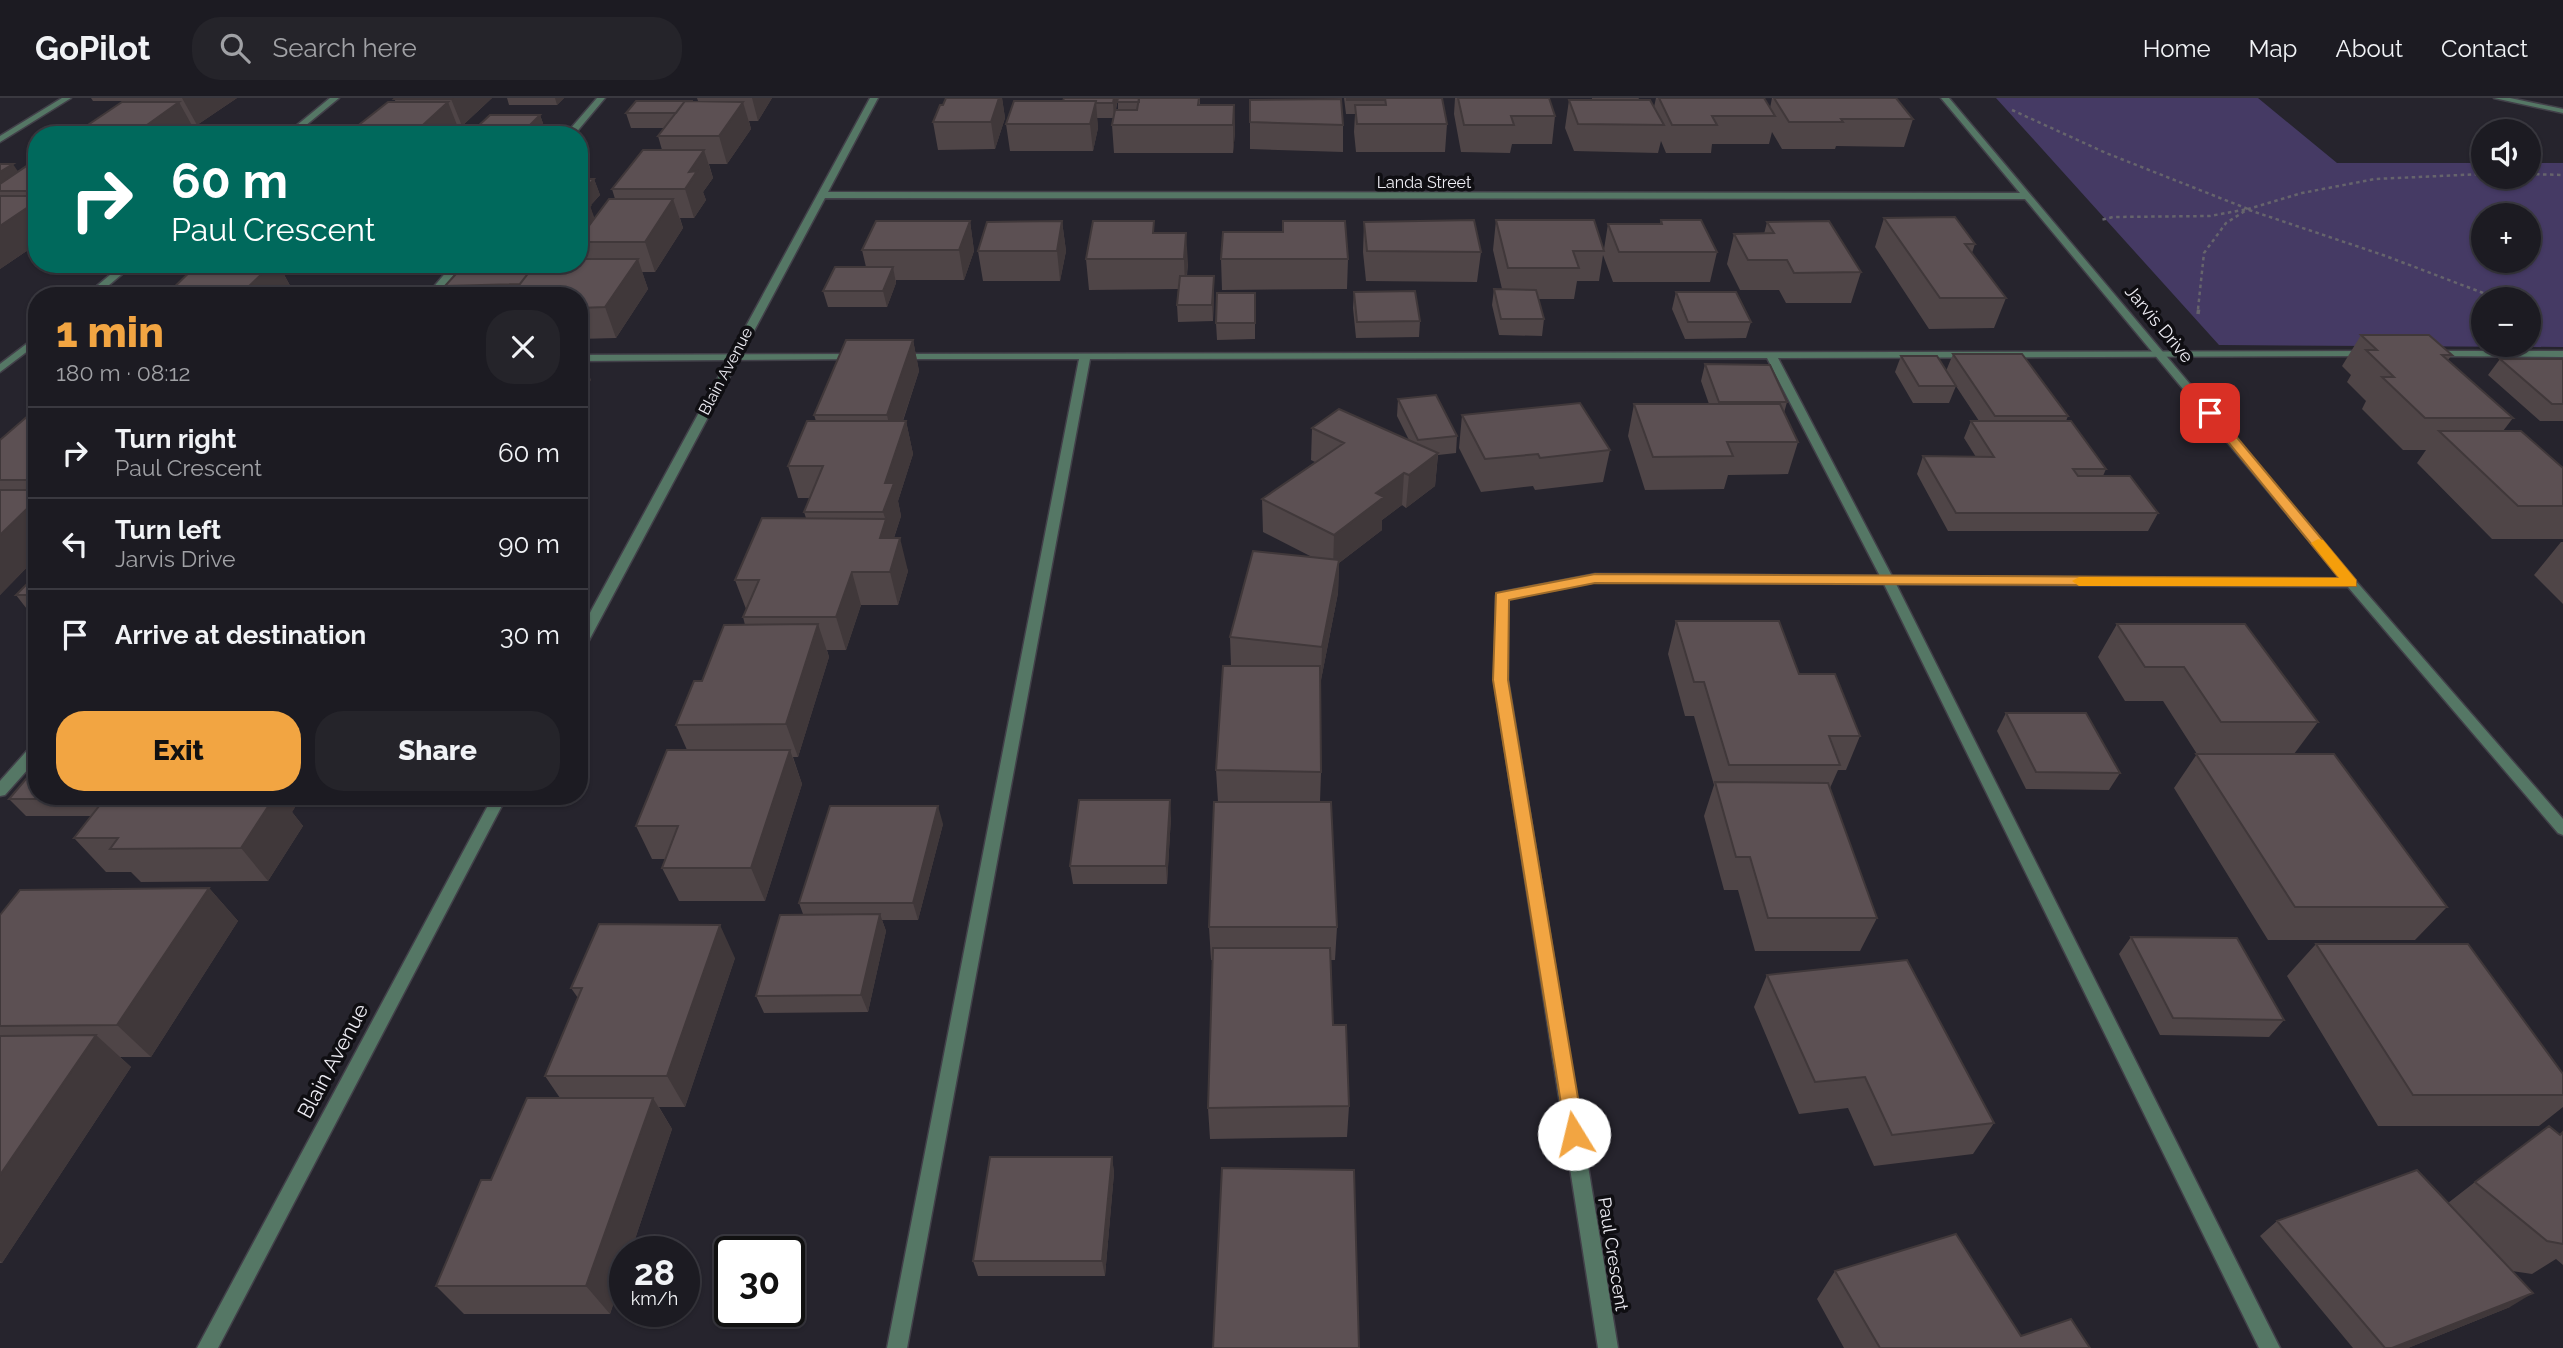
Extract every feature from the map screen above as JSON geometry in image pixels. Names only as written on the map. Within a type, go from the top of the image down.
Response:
[{"type":"street","points":[[0,140],[67,98]]},
{"type":"street","points":[[300,126],[335,98]]},
{"type":"street","points":[[577,126],[601,98]]},
{"type":"street","name":"Blain Avenue","points":[[588,629],[874,98]]},
{"type":"street","name":"Jarvis Drive","points":[[1945,98],[2351,583],[2563,829]]},
{"type":"street","points":[[2498,98],[2563,111]]},
{"type":"street","name":"Landa Street","points":[[820,195],[2028,196]]},
{"type":"street","points":[[101,287],[118,273]]},
{"type":"street","points":[[439,287],[450,273]]},
{"type":"street","points":[[0,369],[28,346]]},
{"type":"street","points":[[881,356],[2385,354]]},
{"type":"street","points":[[2426,354],[2563,354]]},
{"type":"street","points":[[1771,355],[1888,580],[2270,1348]]},
{"type":"street","points":[[588,358],[868,356]]},
{"type":"street","points":[[897,1348],[1085,356]]},
{"type":"street","name":"Paul Crescent","points":[[1608,1348],[1500,680],[1502,596],[1595,578],[2351,583]]},
{"type":"street","points":[[0,792],[28,759]]},
{"type":"street","name":"Blain Avenue","points":[[207,1348],[495,805]]},
{"type":"path","points":[[2009,108],[2106,153],[2248,209],[2471,288]]},
{"type":"path","points":[[2541,174],[2563,175]]},
{"type":"path","points":[[2050,222],[2096,221],[2113,217],[2210,216],[2248,209],[2302,193],[2375,179],[2471,175]]},
{"type":"path","points":[[2220,354],[2195,326],[2204,253],[2226,223],[2248,209]]},
{"type":"shaded area","points":[[1996,98],[2258,98],[2337,163],[2471,163],[2471,189],[2541,189],[2541,163],[2563,163],[2563,347],[2541,347],[2541,287],[2471,287],[2471,346],[2219,345]]},
{"type":"building","points":[[395,98],[452,98],[394,99]]},
{"type":"building","points":[[946,98],[999,98],[991,122],[933,122]]},
{"type":"building","points":[[1064,98],[1114,98],[1113,103],[1096,103],[1063,101]]},
{"type":"building","points":[[1118,98],[1139,98],[1139,102],[1117,102]]},
{"type":"building","points":[[1139,98],[1199,98],[1198,105],[1234,105],[1233,125],[1112,125],[1115,110],[1137,110]]},
{"type":"building","points":[[1384,98],[1384,100],[1347,100]]},
{"type":"building","points":[[1385,98],[1442,98],[1447,124],[1357,124],[1355,105],[1386,105]]},
{"type":"building","points":[[1458,98],[1549,98],[1555,116],[1511,116],[1514,125],[1464,125]]},
{"type":"building","points":[[1659,98],[1764,98],[1775,116],[1712,116],[1717,125],[1672,125]]},
{"type":"building","points":[[1774,98],[1896,98],[1913,119],[1789,122]]},
{"type":"building","points":[[1341,99],[1343,125],[1250,122],[1250,100]]},
{"type":"building","points":[[1569,100],[1650,100],[1664,125],[1578,124]]},
{"type":"building","points":[[636,101],[685,101],[676,113],[626,113]]},
{"type":"building","points":[[685,101],[743,102],[719,136],[658,136]]},
{"type":"building","points":[[1014,101],[1096,101],[1090,124],[1006,124]]},
{"type":"building","points":[[122,102],[179,102],[146,126],[86,126]]},
{"type":"building","points":[[388,102],[448,102],[422,126],[357,126]]},
{"type":"building","points":[[490,115],[540,115],[529,126],[478,126]]},
{"type":"building","points":[[643,150],[704,150],[689,172],[697,171],[685,189],[612,189]]},
{"type":"building","points":[[0,164],[13,164],[0,172]]},
{"type":"building","points":[[28,165],[28,191],[0,191],[0,184]]},
{"type":"building","points":[[0,196],[28,196],[28,207],[0,226]]},
{"type":"building","points":[[609,199],[673,199],[645,242],[588,242],[588,227]]},
{"type":"building","points":[[1955,217],[1975,244],[1965,244],[2006,298],[1940,298],[1884,218]]},
{"type":"building","points":[[1474,220],[1481,252],[1367,251],[1364,222]]},
{"type":"building","points":[[1496,220],[1594,220],[1604,251],[1573,251],[1579,268],[1508,268]]},
{"type":"building","points":[[1661,220],[1701,220],[1717,252],[1619,252],[1608,224],[1662,224]]},
{"type":"building","points":[[876,221],[970,221],[959,250],[862,250]]},
{"type":"building","points":[[1062,221],[1057,251],[978,251],[987,222]]},
{"type":"building","points":[[1093,221],[1154,221],[1153,233],[1186,233],[1184,259],[1086,259]]},
{"type":"building","points":[[1283,221],[1345,221],[1348,259],[1221,259],[1223,232],[1283,232]]},
{"type":"building","points":[[1829,221],[1861,272],[1794,273],[1787,260],[1748,260],[1734,234],[1774,233],[1767,222]]},
{"type":"building","points":[[588,259],[638,259],[605,307],[588,308],[588,287],[517,287],[528,273],[588,273]]},
{"type":"building","points":[[835,267],[893,267],[883,291],[823,291]]},
{"type":"building","points":[[189,273],[263,273],[248,287],[174,287]]},
{"type":"building","points":[[457,273],[528,273],[520,284],[445,286]]},
{"type":"building","points":[[1180,276],[1214,276],[1212,305],[1177,305]]},
{"type":"building","points":[[1494,289],[1536,290],[1544,319],[1501,319]]},
{"type":"building","points":[[1415,291],[1420,321],[1357,322],[1354,292]]},
{"type":"building","points":[[1676,292],[1736,292],[1751,322],[1688,322]]},
{"type":"building","points":[[1217,293],[1255,293],[1255,323],[1216,323]]},
{"type":"building","points":[[2361,335],[2429,335],[2452,355],[2442,355],[2513,418],[2425,418],[2382,377],[2394,377],[2366,350],[2377,350]]},
{"type":"building","points":[[846,340],[913,340],[887,415],[814,415]]},
{"type":"building","points":[[1953,354],[2022,354],[2068,416],[1995,416]]},
{"type":"building","points":[[1901,356],[1937,356],[1956,386],[1919,386]]},
{"type":"building","points":[[2500,359],[2563,359],[2563,404],[2552,404]]},
{"type":"building","points":[[1705,364],[1770,365],[1787,402],[1719,402]]},
{"type":"building","points":[[1436,395],[1457,436],[1418,440],[1398,399]]},
{"type":"building","points":[[1580,403],[1610,450],[1540,458],[1538,454],[1485,459],[1462,415]]},
{"type":"building","points":[[1634,404],[1780,404],[1798,442],[1727,442],[1733,456],[1653,457]]},
{"type":"building","points":[[1339,409],[1438,453],[1409,475],[1404,473],[1376,493],[1384,497],[1334,535],[1262,499],[1344,443],[1312,428]]},
{"type":"building","points":[[28,416],[28,480],[0,480],[0,440]]},
{"type":"building","points":[[807,421],[906,421],[885,483],[894,483],[883,512],[804,512],[823,466],[788,466]]},
{"type":"building","points":[[1971,421],[2071,421],[2106,469],[2073,469],[2078,476],[2130,476],[2158,513],[1956,513],[1923,456],[1994,457]]},
{"type":"building","points":[[2439,431],[2521,431],[2563,468],[2563,506],[2518,506]]},
{"type":"building","points":[[0,490],[28,490],[28,508],[0,535]]},
{"type":"building","points":[[762,518],[886,519],[880,538],[900,538],[890,572],[852,572],[836,617],[743,617],[759,580],[735,580]]},
{"type":"building","points":[[1253,551],[1339,560],[1322,647],[1230,637]]},
{"type":"building","points":[[28,583],[28,595],[16,595]]},
{"type":"building","points":[[1676,621],[1779,621],[1799,674],[1835,674],[1860,736],[1829,736],[1840,765],[1729,765],[1704,682],[1694,682]]},
{"type":"building","points":[[818,624],[786,724],[676,725],[694,681],[702,681],[724,625]]},
{"type":"building","points":[[2117,624],[2245,624],[2318,722],[2221,722],[2184,667],[2145,667]]},
{"type":"building","points":[[1223,666],[1320,666],[1321,772],[1216,770]]},
{"type":"building","points":[[2006,713],[2086,713],[2120,773],[2036,772]]},
{"type":"building","points":[[667,750],[790,750],[751,868],[662,868],[678,826],[636,826]]},
{"type":"building","points":[[2196,754],[2334,754],[2447,907],[2295,907]]},
{"type":"building","points":[[28,777],[28,799],[9,799]]},
{"type":"building","points":[[1715,782],[1828,783],[1877,918],[1768,918],[1750,857],[1736,857]]},
{"type":"building","points":[[1079,800],[1170,800],[1166,866],[1070,866]]},
{"type":"building","points":[[1214,802],[1331,802],[1337,927],[1209,927]]},
{"type":"building","points":[[100,805],[269,805],[241,848],[110,849],[118,838],[74,838]]},
{"type":"building","points":[[830,806],[938,806],[913,903],[799,903]]},
{"type":"building","points":[[209,888],[117,1025],[0,1026],[0,915],[20,890]]},
{"type":"building","points":[[880,914],[861,995],[756,996],[780,915]]},
{"type":"building","points":[[599,924],[720,925],[667,1076],[545,1076],[582,988],[571,988]]},
{"type":"building","points":[[2131,937],[2237,938],[2284,1020],[2173,1018]]},
{"type":"building","points":[[2316,944],[2468,944],[2563,1074],[2563,1095],[2413,1095]]},
{"type":"building","points":[[1213,948],[1330,948],[1333,1025],[1346,1025],[1349,1106],[1208,1108]]},
{"type":"building","points":[[1907,960],[1994,1123],[1892,1135],[1865,1077],[1815,1082],[1767,975]]},
{"type":"building","points":[[96,1035],[0,1175],[0,1036]]},
{"type":"building","points":[[527,1098],[653,1098],[586,1286],[436,1286],[481,1180],[491,1180]]},
{"type":"building","points":[[2549,1126],[2560,1135],[2563,1132],[2563,1244],[2547,1241],[2475,1182]]},
{"type":"building","points":[[990,1157],[1112,1157],[1102,1261],[973,1261]]},
{"type":"building","points":[[1222,1168],[1354,1170],[1359,1348],[1213,1348]]},
{"type":"building","points":[[2417,1170],[2533,1293],[2392,1348],[2385,1348],[2277,1221]]},
{"type":"building","points":[[1956,1234],[2021,1336],[2071,1319],[2090,1348],[1880,1348],[1835,1271]]},
{"type":"slow traffic","points":[[2079,581],[2351,583],[2318,543]]},
{"type":"route","points":[[1574,1134],[1500,680],[1502,596],[1595,578],[2351,583],[2210,413]]}]
